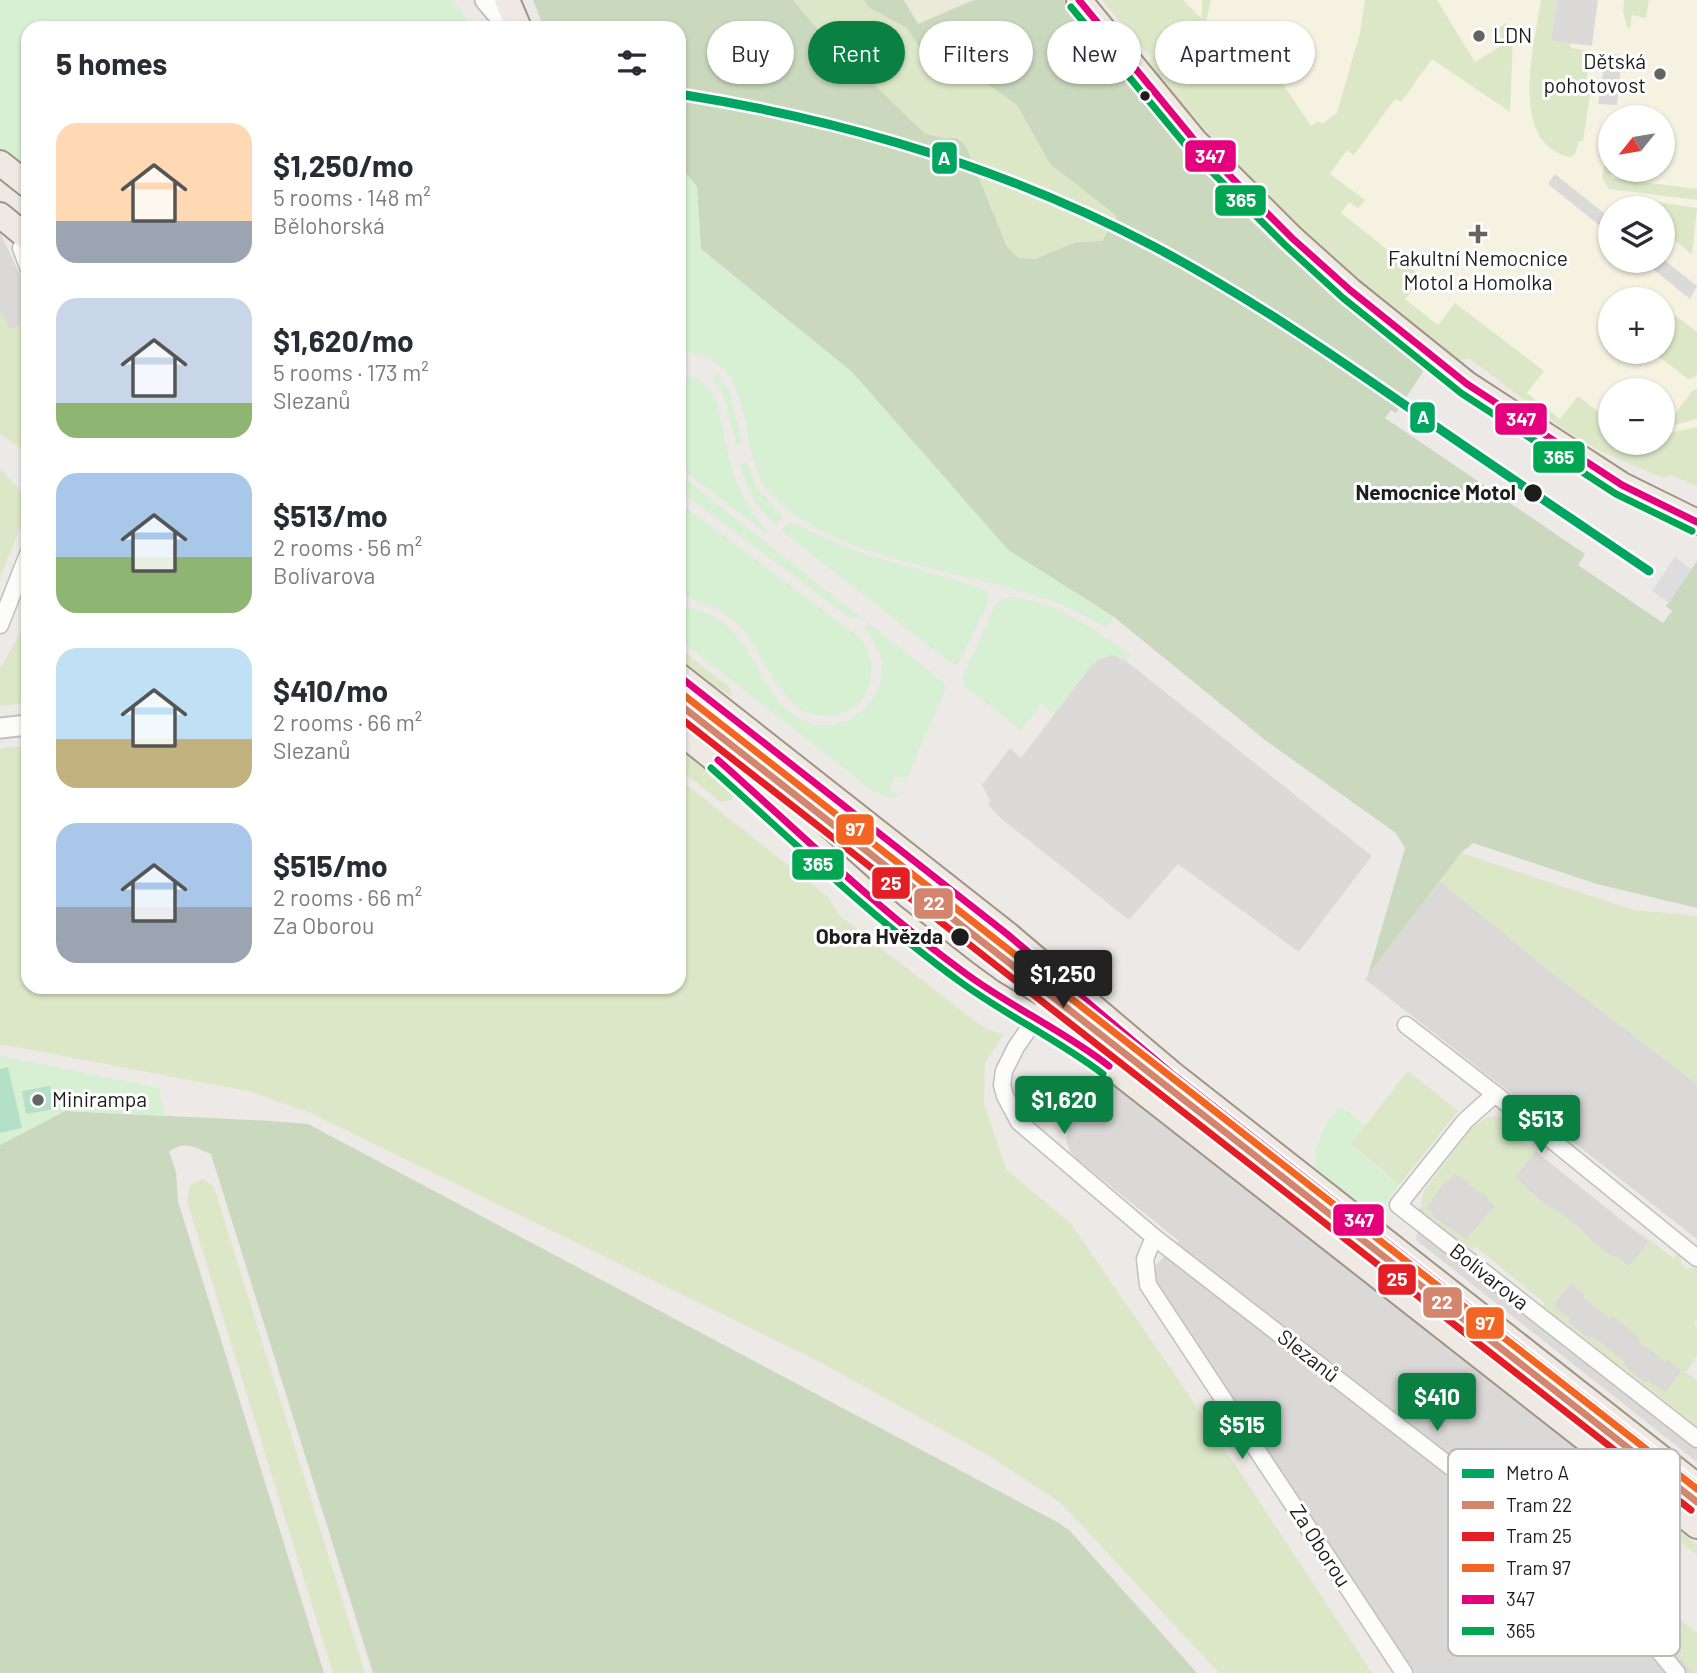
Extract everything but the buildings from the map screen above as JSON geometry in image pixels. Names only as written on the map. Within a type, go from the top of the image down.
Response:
[{"type":"main road","points":[[507,0],[516,21]]},
{"type":"main road","points":[[1079,0],[1195,141],[1292,238],[1350,290],[1467,384],[1622,485],[1697,522]]},
{"type":"main road","points":[[0,163],[21,180]]},
{"type":"main road","points":[[0,215],[21,233]]},
{"type":"main road","points":[[686,682],[1063,980],[1171,1073],[1650,1449]]},
{"type":"main road","points":[[686,736],[733,773],[907,928],[978,983],[1100,1058],[1599,1449]]},
{"type":"main road","points":[[1680,1473],[1697,1486]]},
{"type":"main road","points":[[1680,1513],[1697,1526]]},
{"type":"street","points":[[485,0],[503,21]]},
{"type":"street","points":[[0,625],[21,572]]},
{"type":"street","points":[[0,731],[21,726]]},
{"type":"street","points":[[0,731],[21,733]]},
{"type":"street","name":"Slezanů","points":[[1063,980],[1010,1056],[1004,1071],[1003,1090],[1022,1126],[1154,1237],[1448,1465]]},
{"type":"street","points":[[1406,1025],[1697,1258]]},
{"type":"street","name":"Bolívarova","points":[[1495,1094],[1465,1121],[1398,1205],[1697,1439]]},
{"type":"street","name":"Za Oborou","points":[[1154,1237],[1145,1259],[1149,1285],[1404,1673]]},
{"type":"street","name":"Slezanů","points":[[1663,1656],[1677,1673]]},
{"type":"shaded area","points":[[904,0],[974,0],[925,21],[919,21],[918,24]]},
{"type":"shaded area","name":"Fakultní Nemocnice Motol a Homolka","points":[[1151,0],[1697,0],[1697,486],[1671,475],[1663,478],[1610,455],[1675,455],[1675,378],[1598,378],[1598,448],[1520,396],[1398,301],[1310,208],[1215,84],[1315,84],[1315,21],[1167,21]]},
{"type":"shaded area","points":[[1557,0],[1598,0],[1592,46],[1551,41]]},
{"type":"shaded area","points":[[1606,53],[1622,55],[1617,105],[1598,104]]},
{"type":"shaded area","points":[[1555,174],[1598,208],[1598,224],[1548,184]]},
{"type":"shaded area","points":[[0,233],[21,276],[21,330],[10,336],[0,319]]},
{"type":"shaded area","points":[[1675,269],[1697,286],[1690,299],[1658,273],[1675,273]]},
{"type":"shaded area","points":[[1675,557],[1691,569],[1669,603],[1652,591]]},
{"type":"shaded area","points":[[1112,655],[1126,661],[1372,856],[1299,952],[1178,864],[1129,920],[998,816],[988,804],[990,801],[982,785],[1010,748],[1021,758],[1091,666]]},
{"type":"shaded area","points":[[1440,881],[1556,976],[1697,1084],[1697,1239],[1365,979]]},
{"type":"shaded area","points":[[1077,1012],[1084,1017],[1087,1013],[1163,1080],[1633,1449],[1613,1449],[1067,1025]]},
{"type":"shaded area","points":[[1104,1071],[1564,1432],[1578,1449],[1448,1449],[1448,1656],[1679,1656],[1693,1673],[1414,1673],[1156,1284],[1153,1275],[1157,1264],[1179,1241],[1070,1151],[1066,1141],[1067,1122],[1074,1105]]},
{"type":"shaded area","points":[[1535,1151],[1649,1242],[1629,1267],[1617,1257],[1609,1256],[1586,1237],[1582,1230],[1530,1194],[1515,1177]]},
{"type":"shaded area","points":[[1455,1169],[1499,1204],[1467,1247],[1419,1210]]},
{"type":"shaded area","points":[[1418,1227],[1697,1447],[1697,1462],[1416,1240]]},
{"type":"shaded area","points":[[1570,1281],[1685,1371],[1665,1396],[1647,1386],[1564,1321],[1551,1306]]},
{"type":"shaded area","points":[[1680,1486],[1697,1499],[1697,1514],[1680,1501]]},
{"type":"green space","points":[[0,0],[452,0],[469,21],[21,21],[21,164],[0,148]]},
{"type":"green space","points":[[533,0],[793,0],[810,21],[808,21],[808,84],[874,84],[925,134],[957,138],[966,146],[1007,247],[1019,258],[1035,259],[1076,242],[1102,241],[1117,216],[1050,164],[1017,105],[987,84],[1033,84],[1033,21],[925,21],[974,0],[1064,0],[1080,21],[1047,21],[1047,84],[1130,84],[1215,184],[1271,240],[1331,294],[1424,370],[1396,413],[1391,410],[1385,418],[1585,554],[1578,565],[1663,623],[1672,611],[1666,606],[1697,561],[1697,908],[1597,884],[1473,843],[1461,853],[1368,975],[1405,848],[1396,833],[1265,740],[1114,617],[1008,550],[852,372],[701,249],[697,187],[686,174],[686,21],[541,21]]},
{"type":"green space","points":[[793,0],[864,0],[868,7],[894,21],[810,21]]},
{"type":"green space","points":[[864,0],[904,0],[918,24],[919,47],[905,27],[905,21],[894,21],[868,7]]},
{"type":"green space","points":[[1102,0],[1183,0],[1202,19],[1202,0],[1211,0],[1206,21],[1155,21],[1155,71],[1147,62],[1151,58],[1141,46],[1141,21],[1120,21]]},
{"type":"green space","points":[[1365,0],[1437,0],[1475,62],[1504,44],[1496,29],[1506,23],[1513,37],[1510,112],[1432,59],[1401,102],[1395,99],[1354,155],[1347,150],[1330,174],[1365,200],[1358,208],[1349,202],[1341,213],[1422,277],[1405,299],[1438,325],[1455,303],[1544,371],[1527,393],[1560,419],[1578,396],[1598,412],[1598,449],[1546,417],[1468,358],[1461,360],[1453,357],[1408,321],[1279,208],[1166,84],[1283,84],[1311,126],[1319,121],[1322,124],[1337,113],[1360,33]]},
{"type":"green space","points":[[1541,0],[1557,0],[1551,41],[1570,43],[1571,48],[1595,52],[1594,67],[1588,67],[1585,94],[1590,95],[1583,141],[1579,141],[1575,154],[1570,157],[1550,148],[1538,133],[1532,113],[1531,65]]},
{"type":"green space","points":[[1624,0],[1649,0],[1646,18],[1632,15],[1630,28],[1627,27],[1623,11]]},
{"type":"green space","points":[[905,27],[919,47],[919,84],[987,84],[1017,105],[1050,164],[1117,216],[1102,241],[1076,242],[1035,259],[1019,258],[1007,247],[966,146],[957,138],[925,135],[873,84],[905,84]]},
{"type":"green space","points":[[686,174],[697,187],[701,250],[852,372],[1008,550],[1114,617],[1107,628],[1055,602],[917,565],[848,543],[816,528],[788,510],[772,496],[760,478],[732,380],[720,366],[703,356],[686,352]]},
{"type":"green space","points":[[1605,182],[1642,182],[1697,189],[1697,200],[1675,196],[1609,189]]},
{"type":"green space","points":[[1675,205],[1697,208],[1692,254],[1675,241]]},
{"type":"green space","points":[[0,311],[10,329],[21,324],[21,448],[0,434]]},
{"type":"green space","points":[[1675,316],[1697,332],[1697,374],[1688,379],[1669,364],[1675,364]]},
{"type":"green space","points":[[718,374],[729,391],[742,443],[736,444],[724,396],[713,379]]},
{"type":"green space","points":[[686,376],[711,391],[717,403],[740,490],[758,520],[770,533],[766,533],[686,472]]},
{"type":"green space","points":[[1697,389],[1697,419],[1675,425],[1675,414],[1692,391]]},
{"type":"green space","points":[[1697,427],[1697,486],[1671,475],[1663,478],[1610,455],[1675,455],[1675,432]]},
{"type":"green space","points":[[747,462],[757,488],[781,514],[782,519],[775,525],[758,504],[745,481],[740,463]]},
{"type":"green space","points":[[0,469],[21,492],[21,525],[0,577]]},
{"type":"green space","points":[[686,480],[859,616],[849,617],[686,495]]},
{"type":"green space","points":[[686,507],[859,637],[871,666],[871,680],[866,693],[858,704],[847,712],[833,716],[816,715],[803,710],[781,690],[737,623],[717,609],[686,597]]},
{"type":"green space","points":[[789,522],[860,553],[985,589],[989,595],[988,602],[961,659],[955,665],[951,663],[782,531]]},
{"type":"green space","points":[[1007,597],[1056,609],[1089,626],[1131,655],[1126,661],[1120,657],[1055,713],[1041,704],[1021,730],[965,686],[962,679],[996,603]]},
{"type":"green space","points":[[686,606],[711,615],[728,626],[739,638],[785,708],[798,718],[813,724],[840,723],[852,718],[871,701],[878,689],[882,677],[882,663],[878,649],[866,630],[867,622],[942,681],[946,687],[944,693],[906,780],[895,776],[889,790],[900,795],[892,798],[874,792],[686,644]]},
{"type":"green space","points":[[21,632],[21,703],[0,706],[0,669]]},
{"type":"green space","points":[[686,653],[730,688],[732,696],[703,681],[686,668]]},
{"type":"green space","points":[[21,747],[21,994],[686,994],[686,785],[828,897],[841,917],[977,1023],[988,1030],[1004,1034],[985,1063],[984,1104],[1006,1169],[1071,1224],[1201,1413],[1372,1673],[1219,1673],[1061,1503],[991,1457],[820,1362],[311,1113],[248,1091],[0,1044],[0,749]]},
{"type":"green space","points":[[686,747],[734,797],[721,802],[686,774]]},
{"type":"green space","points":[[1461,853],[1633,910],[1697,916],[1697,1084],[1556,976],[1440,881]]},
{"type":"green space","points":[[0,1056],[159,1088],[165,1116],[65,1111],[0,1145]]},
{"type":"green space","points":[[8,1067],[22,1128],[0,1133],[0,1069]]},
{"type":"green space","points":[[1408,1071],[1458,1111],[1399,1185],[1351,1144]]},
{"type":"green space","name":"Minirampa","points":[[50,1086],[54,1109],[26,1114],[22,1091]]},
{"type":"green space","points":[[1340,1108],[1345,1109],[1365,1126],[1351,1144],[1353,1148],[1399,1185],[1373,1220],[1321,1177],[1315,1165],[1316,1148],[1326,1124]]},
{"type":"green space","points":[[65,1111],[308,1124],[1059,1523],[1070,1531],[1197,1673],[373,1673],[211,1154],[194,1147],[180,1146],[169,1152],[176,1172],[178,1201],[324,1673],[0,1673],[0,1145]]},
{"type":"green space","points":[[1488,1117],[1508,1120],[1504,1126],[1535,1151],[1515,1177],[1609,1255],[1617,1257],[1629,1266],[1649,1242],[1634,1228],[1673,1258],[1681,1251],[1681,1265],[1687,1269],[1697,1267],[1697,1320],[1694,1323],[1697,1326],[1697,1356],[1686,1372],[1697,1381],[1697,1427],[1543,1306],[1545,1303],[1475,1246],[1472,1249],[1424,1213],[1421,1205],[1424,1191],[1473,1126]],"holes":[[[1455,1174],[1470,1183],[1469,1185],[1495,1206],[1466,1239],[1433,1217],[1434,1214],[1426,1208],[1447,1180]],[[1571,1283],[1584,1294],[1583,1297],[1610,1319],[1613,1316],[1640,1338],[1638,1341],[1666,1362],[1668,1360],[1682,1370],[1665,1393],[1648,1380],[1645,1383],[1623,1365],[1625,1362],[1592,1336],[1589,1339],[1568,1322],[1569,1318],[1553,1305]]]},
{"type":"green space","points":[[203,1179],[214,1187],[365,1673],[333,1673],[187,1201],[190,1185]]},
{"type":"green space","points":[[1680,1532],[1697,1545],[1697,1555],[1680,1542]]},
{"type":"green space","points":[[1680,1620],[1697,1633],[1697,1673],[1693,1673],[1679,1656]]},
{"type":"metro line","name":"A","points":[[686,95],[802,118],[922,150],[981,170],[1097,218],[1191,267],[1265,311],[1649,571]]},
{"type":"tram line","name":"97","points":[[686,697],[1646,1449]]},
{"type":"tram line","name":"22","points":[[686,709],[1629,1449]]},
{"type":"tram line","name":"25","points":[[686,722],[1613,1449]]},
{"type":"tram line","name":"97","points":[[1680,1476],[1697,1489]]},
{"type":"tram line","name":"22","points":[[1680,1489],[1697,1502]]},
{"type":"tram line","name":"25","points":[[1680,1501],[1691,1510]]},
{"type":"transit line","name":"347","points":[[1079,0],[1195,141],[1292,238],[1350,290],[1467,384],[1622,485],[1697,522]]},
{"type":"transit line","name":"365","points":[[1071,7],[1188,148],[1285,245],[1343,298],[1461,393],[1616,494],[1692,531]]},
{"type":"transit line","name":"347","points":[[686,682],[1007,934],[1171,1073],[1650,1449]]},
{"type":"transit line","name":"365","points":[[686,695],[1000,942],[1165,1081],[1634,1449]]},
{"type":"transit line","name":"347","points":[[718,760],[932,948],[983,985],[1074,1041],[1109,1066]]},
{"type":"transit line","name":"365","points":[[711,768],[832,878],[926,956],[977,993],[1068,1049],[1103,1074]]},
{"type":"transit line","name":"347","points":[[1680,1473],[1697,1486]]},
{"type":"transit line","name":"365","points":[[1680,1485],[1691,1494]]},
{"type":"place","name":"LDN","points":[[1479,36]]},
{"type":"place","name":"Dětská pohotovost","points":[[1660,74]]},
{"type":"place","name":"Fakultní Nemocnice Motol a Homolka","points":[[1478,234]]},
{"type":"place","name":"Nemocnice Motol","points":[[1533,493]]},
{"type":"place","name":"Obora Hvězda","points":[[960,937]]},
{"type":"place","name":"Minirampa","points":[[38,1100]]}]
